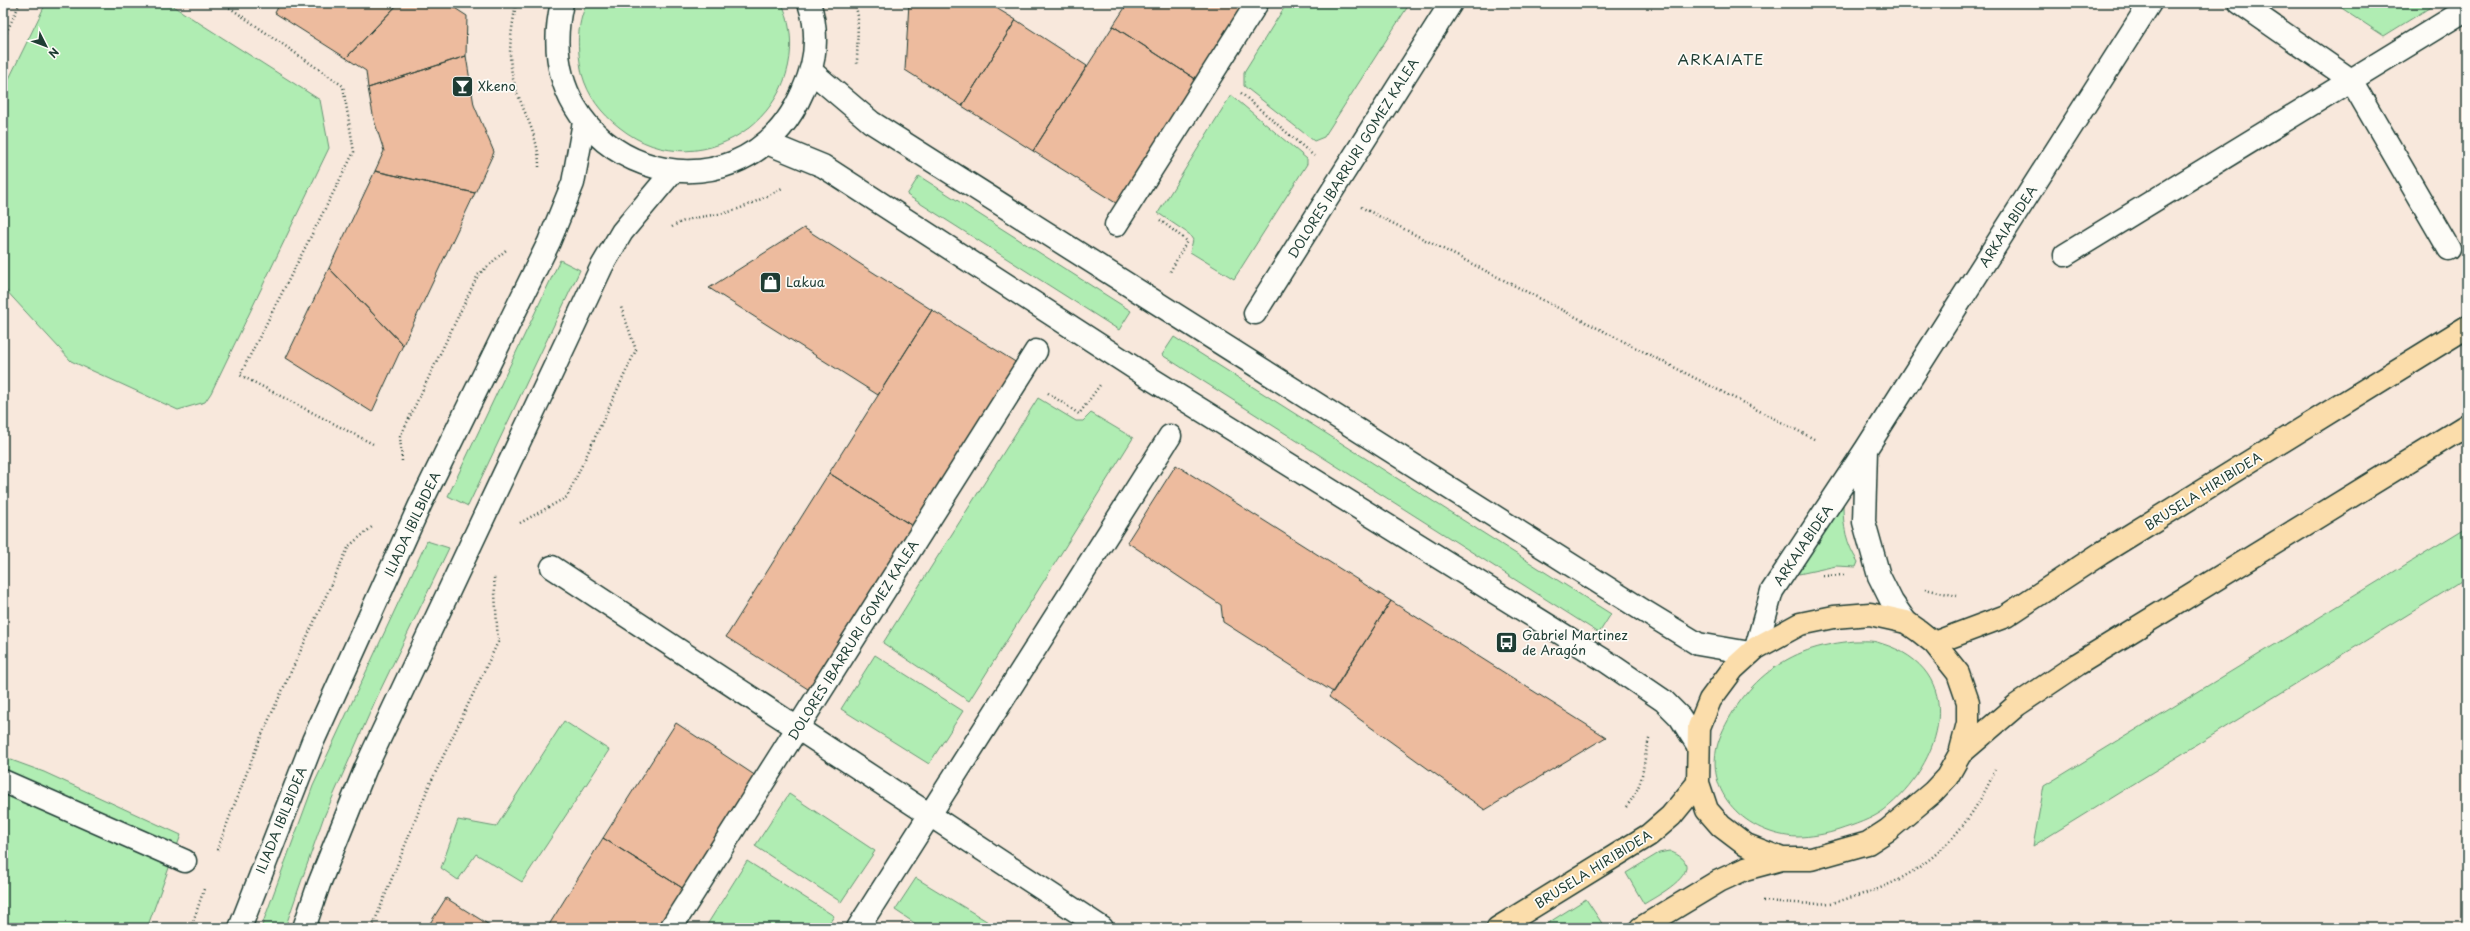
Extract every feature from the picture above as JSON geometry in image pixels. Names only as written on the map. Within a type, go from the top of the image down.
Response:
[{"type":"main road","name":"BRUSELA HIRIBIDEA","points":[[1934,643],[2006,616],[2100,554],[2467,327]]},
{"type":"main road","points":[[1960,754],[2017,705],[2078,664],[2467,424]]},
{"type":"main road","points":[[1641,928],[1719,881],[1745,869],[1782,859],[1811,859],[1868,843],[1888,830],[1933,792],[1947,777],[1960,754],[1968,723],[1968,702],[1958,673],[1934,643],[1906,622],[1870,614],[1834,617],[1800,624],[1753,650],[1733,669],[1710,700],[1699,727],[1697,744],[1698,783],[1707,810],[1721,826],[1746,845],[1782,859]]},
{"type":"main road","name":"BRUSELA HIRIBIDEA","points":[[1498,928],[1649,836],[1671,816],[1698,783]]},
{"type":"street","points":[[562,3],[556,43],[558,64],[572,104],[584,122],[608,146],[639,162],[672,170],[698,171],[722,166],[746,156],[767,142],[795,111],[812,72],[815,42],[809,3]]},
{"type":"street","points":[[1116,225],[1257,3]]},
{"type":"street","name":"DOLORES IBARRURI GOMEZ KALEA","points":[[1255,313],[1451,3]]},
{"type":"street","name":"ARKAIABIDEA","points":[[1753,650],[1772,591],[1866,449],[2150,3]]},
{"type":"street","points":[[2240,3],[2351,80],[2449,249]]},
{"type":"street","points":[[2065,255],[2467,9]]},
{"type":"street","points":[[812,72],[850,106],[905,144],[1644,612],[1698,644],[1753,650]]},
{"type":"street","name":"ILIADA IBILBIDEA","points":[[240,928],[313,741],[420,505],[549,242],[573,184],[584,122]]},
{"type":"street","points":[[767,142],[823,166],[1153,380],[1607,662],[1664,701],[1680,717],[1697,744]]},
{"type":"street","points":[[304,928],[319,884],[366,767],[602,266],[622,232],[672,170]]},
{"type":"street","name":"DOLORES IBARRURI GOMEZ KALEA","points":[[671,928],[1036,352]]},
{"type":"street","points":[[858,928],[1170,436]]},
{"type":"street","points":[[1866,449],[1864,522],[1879,576],[1892,602],[1906,622]]},
{"type":"street","points":[[552,567],[1102,928]]},
{"type":"street","points":[[3,781],[185,861]]},
{"type":"path","points":[[3,40],[20,3]]},
{"type":"path","points":[[223,3],[343,86],[354,152],[240,375],[373,444]]},
{"type":"path","points":[[516,3],[511,67],[517,91],[533,128],[539,155],[539,170]]},
{"type":"path","points":[[850,106],[858,51],[858,16],[855,3]]},
{"type":"path","points":[[1214,70],[1336,186],[1816,440]]},
{"type":"path","points":[[669,230],[696,217],[732,211],[757,202],[792,183],[813,162]]},
{"type":"path","points":[[403,468],[400,437],[478,275],[507,248]]},
{"type":"path","points":[[517,524],[567,496],[570,490],[636,350],[621,307],[624,300]]},
{"type":"path","points":[[215,856],[259,741],[349,546],[376,523]]},
{"type":"path","points":[[372,928],[428,788],[498,642],[494,576],[496,570]]},
{"type":"path","points":[[191,928],[205,885]]},
{"type":"green space","points":[[46,3],[168,3],[320,100],[329,148],[211,393],[205,402],[178,410],[71,361],[3,287],[3,91]]},
{"type":"green space","points":[[587,3],[782,3],[791,40],[786,74],[771,104],[748,128],[719,144],[686,151],[652,146],[612,122],[596,104],[588,90],[582,74],[578,47],[579,29]]},
{"type":"green space","points":[[1287,3],[1410,3],[1324,137],[1314,141],[1244,86],[1244,72]]},
{"type":"green space","points":[[2334,3],[2437,3],[2384,36]]},
{"type":"green space","points":[[1231,95],[1307,159],[1307,164],[1234,279],[1190,252],[1193,240],[1189,234],[1158,213]]},
{"type":"green space","points":[[919,176],[1131,311],[1119,330],[907,195]]},
{"type":"green space","points":[[560,260],[580,270],[468,506],[448,496]]},
{"type":"green space","points":[[1174,337],[1611,614],[1599,633],[1162,355]]},
{"type":"green space","points":[[1038,398],[1076,421],[1083,421],[1091,413],[1133,438],[969,701],[883,643]]},
{"type":"green space","points":[[1837,503],[1843,504],[1846,534],[1858,562],[1856,567],[1836,566],[1799,574],[1797,568]]},
{"type":"green space","points":[[2467,527],[2467,578],[2033,846],[2044,786]]},
{"type":"green space","points":[[427,541],[449,548],[376,699],[323,819],[285,928],[261,928],[313,786]]},
{"type":"green space","points":[[1854,641],[1877,642],[1909,656],[1927,674],[1937,696],[1938,719],[1933,744],[1921,768],[1904,791],[1884,810],[1874,816],[1839,830],[1813,836],[1797,837],[1779,834],[1762,828],[1746,819],[1733,808],[1723,793],[1717,777],[1715,759],[1723,730],[1741,700],[1757,682],[1774,668],[1802,652],[1822,646]]},
{"type":"green space","points":[[875,655],[963,711],[929,764],[841,709]]},
{"type":"green space","points":[[564,721],[609,750],[522,882],[476,854],[458,880],[441,868],[458,820],[496,827]]},
{"type":"green space","points":[[3,757],[44,772],[181,835],[147,928],[3,928]]},
{"type":"green space","points":[[789,794],[875,851],[841,902],[755,846]]},
{"type":"green space","points":[[1669,851],[1681,857],[1686,865],[1685,872],[1671,887],[1644,904],[1626,873],[1659,853]]},
{"type":"green space","points":[[747,861],[834,916],[826,928],[705,928]]},
{"type":"green space","points":[[916,878],[998,928],[922,928],[895,910]]},
{"type":"green space","points":[[1586,899],[1605,928],[1540,928]]},
{"type":"building","points":[[280,3],[399,3],[346,58],[275,13]]},
{"type":"building","points":[[399,3],[447,3],[467,16],[466,56],[368,88],[366,71],[346,58]]},
{"type":"building","points":[[909,3],[988,3],[1016,20],[962,106],[905,70]]},
{"type":"building","points":[[1128,3],[1246,3],[1197,80],[1113,26]]},
{"type":"building","points":[[1016,20],[1087,66],[1033,151],[962,106]]},
{"type":"building","points":[[1113,26],[1197,80],[1119,205],[1033,151]]},
{"type":"building","points":[[466,56],[474,105],[494,152],[475,193],[375,171],[384,151],[374,120],[368,88]]},
{"type":"building","points":[[375,171],[475,193],[403,345],[329,268]]},
{"type":"building","points":[[804,228],[932,310],[878,395],[709,288]]},
{"type":"building","points":[[329,268],[403,345],[372,412],[286,358]]},
{"type":"building","points":[[932,310],[1017,363],[914,527],[829,473]]},
{"type":"building","points":[[1176,465],[1391,601],[1333,692],[1223,622],[1221,605],[1127,542]]},
{"type":"building","points":[[829,473],[914,527],[811,691],[726,637]]},
{"type":"building","points":[[1391,601],[1606,737],[1485,810],[1329,697]]},
{"type":"building","points":[[676,723],[756,776],[684,889],[603,838]]},
{"type":"building","points":[[603,838],[684,889],[659,928],[547,928]]},
{"type":"building","points":[[446,898],[494,928],[427,928]]},
{"type":"place","name":"Xkeno","points":[[463,86]]},
{"type":"place","name":"Lakua","points":[[771,282]]},
{"type":"place","name":"Gabriel Martinez de Aragón","points":[[1507,642]]},
{"type":"district","name":"ARKAIATE","points":[[1721,60]]}]
